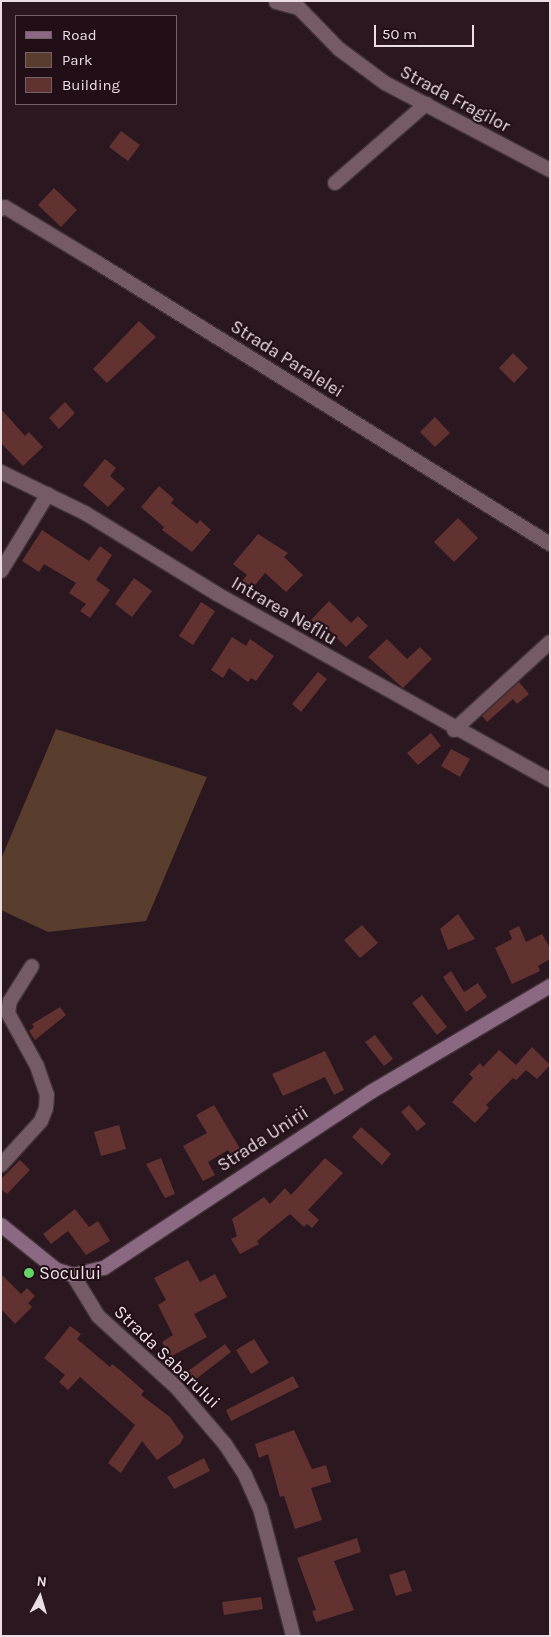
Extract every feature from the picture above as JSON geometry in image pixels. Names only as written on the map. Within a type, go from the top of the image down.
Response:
[{"type":"main road","name":"Strada Unirii","points":[[73,1275],[104,1268],[354,1102],[550,986]]},
{"type":"main road","points":[[1,1225],[44,1263],[73,1275]]},
{"type":"street","name":"Strada Fragilor","points":[[276,2],[299,8],[339,50],[386,83],[550,170]]},
{"type":"street","points":[[335,183],[426,104]]},
{"type":"street","name":"Strada Paralelei","points":[[3,208],[550,544]]},
{"type":"street","name":"Intrarea Nefliu","points":[[1,472],[48,494],[454,730],[550,780]]},
{"type":"street","points":[[1,571],[48,494]]},
{"type":"street","points":[[454,730],[550,642]]},
{"type":"street","points":[[1,1164],[41,1121],[46,1108],[47,1095],[37,1066],[8,1013],[10,1001],[32,966]]},
{"type":"street","name":"Strada Sabarului","points":[[73,1275],[98,1316],[177,1388],[220,1437],[245,1475],[260,1508],[293,1636]]},
{"type":"green space","points":[[56,729],[207,777],[146,921],[48,932],[1,910],[1,859]]},
{"type":"building","points":[[121,131],[140,145],[128,161],[109,147]]},
{"type":"building","points":[[54,188],[77,210],[61,227],[38,205]]},
{"type":"building","points":[[139,321],[156,337],[107,383],[93,369]]},
{"type":"building","points":[[513,353],[528,368],[514,383],[499,368]]},
{"type":"building","points":[[65,402],[75,413],[59,429],[49,418]]},
{"type":"building","points":[[1,409],[25,436],[29,432],[43,447],[23,466],[1,443]]},
{"type":"building","points":[[435,417],[450,433],[435,447],[420,432]]},
{"type":"building","points":[[105,459],[116,468],[110,476],[125,489],[108,507],[83,485]]},
{"type":"building","points":[[159,486],[174,499],[171,503],[197,524],[200,520],[211,530],[192,552],[162,530],[164,527],[141,507]]},
{"type":"building","points":[[458,518],[478,538],[454,562],[434,542]]},
{"type":"building","points":[[42,530],[89,561],[100,546],[112,555],[96,580],[110,590],[90,618],[80,611],[86,604],[69,593],[76,583],[44,564],[39,572],[22,561]]},
{"type":"building","points":[[258,534],[288,553],[284,557],[303,575],[286,592],[265,573],[252,589],[242,581],[247,575],[233,564]]},
{"type":"building","points":[[134,578],[152,591],[132,617],[115,604]]},
{"type":"building","points":[[329,601],[351,623],[358,616],[368,626],[346,647],[322,623],[319,627],[311,620]]},
{"type":"building","points":[[201,602],[215,611],[193,645],[179,636]]},
{"type":"building","points":[[232,637],[246,646],[250,639],[274,656],[256,681],[251,678],[248,682],[229,668],[223,678],[211,670]]},
{"type":"building","points":[[387,639],[407,659],[420,647],[432,659],[403,688],[368,657]]},
{"type":"building","points":[[318,672],[327,679],[301,712],[292,704]]},
{"type":"building","points":[[519,682],[529,694],[517,704],[513,699],[487,722],[482,716]]},
{"type":"building","points":[[431,733],[441,746],[418,765],[407,753]]},
{"type":"building","points":[[451,749],[470,759],[460,777],[441,766]]},
{"type":"building","points":[[458,914],[475,939],[448,950],[440,929]]},
{"type":"building","points":[[362,925],[378,943],[360,958],[344,940]]},
{"type":"building","points":[[519,926],[526,942],[542,934],[550,948],[550,959],[538,966],[540,971],[512,984],[495,948],[512,939],[509,931]]},
{"type":"building","points":[[451,971],[464,992],[478,983],[487,997],[466,1012],[443,977]]},
{"type":"building","points":[[422,995],[447,1027],[437,1035],[412,1003]]},
{"type":"building","points":[[60,1007],[66,1015],[35,1040],[29,1031],[34,1027],[32,1024]]},
{"type":"building","points":[[375,1035],[393,1059],[384,1066],[365,1042]]},
{"type":"building","points":[[532,1047],[550,1065],[537,1079],[526,1070],[516,1080],[513,1078],[486,1105],[489,1108],[475,1123],[452,1102],[473,1078],[469,1074],[480,1063],[483,1067],[499,1050],[516,1065]]},
{"type":"building","points":[[325,1051],[344,1090],[334,1095],[325,1077],[283,1096],[272,1074]]},
{"type":"building","points":[[214,1105],[242,1152],[233,1158],[228,1150],[208,1162],[215,1175],[203,1181],[183,1146],[207,1133],[196,1115]]},
{"type":"building","points":[[409,1105],[426,1124],[417,1131],[401,1112]]},
{"type":"building","points":[[119,1125],[126,1149],[101,1156],[94,1132]]},
{"type":"building","points":[[361,1127],[391,1154],[382,1165],[352,1137]]},
{"type":"building","points":[[161,1158],[175,1194],[165,1198],[146,1164]]},
{"type":"building","points":[[325,1158],[343,1173],[308,1210],[319,1220],[312,1228],[307,1224],[304,1227],[290,1214],[257,1241],[259,1244],[240,1254],[231,1239],[237,1236],[232,1219],[264,1197],[270,1204],[285,1188],[291,1195]]},
{"type":"building","points":[[20,1160],[30,1170],[7,1194],[1,1189],[1,1179]]},
{"type":"building","points":[[75,1209],[89,1227],[98,1221],[110,1241],[86,1255],[68,1231],[51,1244],[43,1234]]},
{"type":"building","points":[[188,1260],[200,1282],[215,1274],[227,1297],[194,1314],[207,1337],[170,1357],[162,1342],[173,1335],[158,1305],[166,1300],[154,1278]]},
{"type":"building","points":[[1,1274],[21,1294],[27,1288],[35,1296],[28,1303],[32,1307],[15,1324],[1,1309]]},
{"type":"building","points":[[70,1326],[81,1334],[77,1339],[110,1367],[112,1364],[121,1371],[144,1391],[141,1395],[170,1417],[184,1437],[180,1444],[157,1460],[142,1441],[121,1473],[108,1463],[135,1425],[80,1377],[68,1390],[59,1382],[65,1375],[44,1358]]},
{"type":"building","points":[[254,1339],[269,1363],[251,1374],[236,1350]]},
{"type":"building","points":[[225,1344],[231,1352],[191,1383],[184,1374]]},
{"type":"building","points":[[293,1376],[299,1387],[231,1421],[226,1410]]},
{"type":"building","points":[[294,1430],[312,1469],[326,1465],[331,1482],[311,1488],[322,1520],[295,1529],[284,1496],[280,1497],[268,1454],[259,1458],[255,1444]]},
{"type":"building","points":[[204,1458],[210,1471],[174,1489],[167,1477]]},
{"type":"building","points":[[357,1538],[361,1552],[334,1561],[354,1610],[316,1622],[312,1611],[316,1610],[297,1558]]},
{"type":"building","points":[[405,1570],[412,1591],[396,1596],[389,1575]]},
{"type":"building","points":[[261,1597],[263,1609],[224,1615],[222,1602]]},
{"type":"place","name":"Socului","points":[[29,1273]]}]
